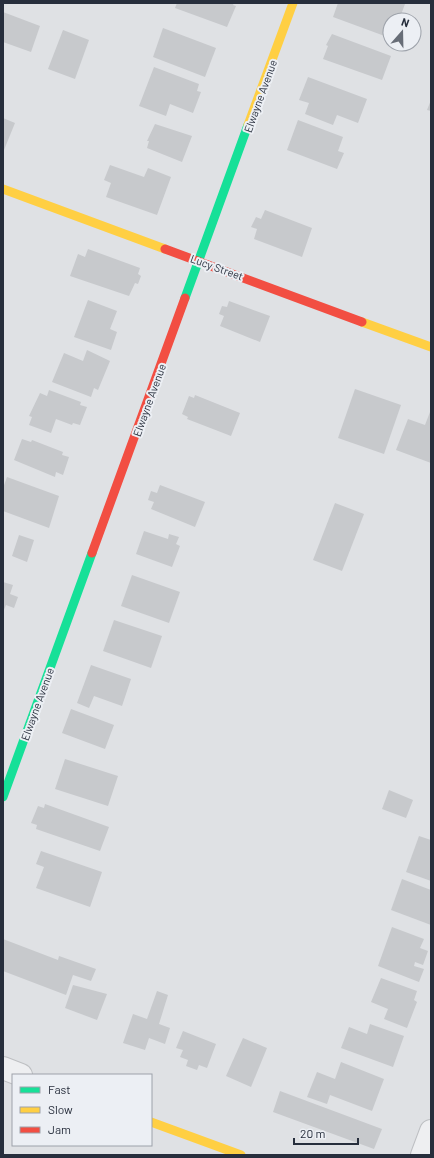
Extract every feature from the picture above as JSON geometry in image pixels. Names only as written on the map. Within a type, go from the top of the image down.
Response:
[{"type":"street","name":"Elwayne Avenue","points":[[3,797],[293,3]]},
{"type":"street","name":"Lucy Street","points":[[3,189],[431,347]]},
{"type":"street","points":[[3,1068],[18,1074]]},
{"type":"street","points":[[152,1122],[241,1155]]},
{"type":"street","points":[[422,1155],[431,1131]]},
{"type":"building","points":[[177,3],[234,3],[233,5],[236,6],[227,27],[175,8]]},
{"type":"building","points":[[338,3],[405,4],[402,12],[382,12],[382,35],[333,17]]},
{"type":"building","points":[[3,12],[40,26],[31,52],[3,42]]},
{"type":"building","points":[[163,28],[216,48],[205,77],[153,57]]},
{"type":"building","points":[[63,30],[89,40],[75,79],[48,69]]},
{"type":"building","points":[[332,34],[391,56],[382,80],[323,59],[328,46],[326,45]]},
{"type":"building","points":[[154,67],[199,84],[197,91],[201,92],[193,113],[170,104],[166,116],[139,106]]},
{"type":"building","points":[[308,77],[367,99],[358,123],[337,115],[333,125],[305,114],[309,103],[299,100]]},
{"type":"building","points":[[431,100],[431,111],[427,110]]},
{"type":"building","points":[[3,118],[15,123],[4,150],[3,150]]},
{"type":"building","points":[[298,120],[343,137],[338,151],[344,153],[337,169],[287,150]]},
{"type":"building","points":[[155,124],[192,136],[182,162],[147,148],[149,141],[147,141]]},
{"type":"building","points":[[110,165],[144,177],[148,168],[171,177],[157,215],[106,197],[111,183],[104,180]]},
{"type":"building","points":[[265,210],[312,228],[302,257],[254,239],[257,229],[251,227],[256,217],[261,219]]},
{"type":"building","points":[[88,249],[140,268],[138,274],[141,276],[138,284],[135,283],[129,296],[70,276],[78,254],[85,257]]},
{"type":"building","points":[[88,300],[117,311],[110,329],[117,332],[111,350],[74,337]]},
{"type":"building","points":[[229,301],[270,316],[260,342],[220,326],[224,316],[219,314],[222,306],[227,307]]},
{"type":"building","points":[[87,350],[110,361],[98,390],[94,388],[91,397],[52,382],[64,353],[83,361]]},
{"type":"building","points":[[355,389],[401,405],[384,454],[338,438]]},
{"type":"building","points":[[49,390],[81,402],[80,405],[87,407],[80,425],[73,423],[72,425],[56,419],[51,433],[29,425],[32,417],[29,416],[40,393],[47,396]]},
{"type":"building","points":[[195,395],[240,413],[231,436],[187,419],[188,417],[182,414],[189,396],[194,398]]},
{"type":"building","points":[[430,412],[431,463],[396,450],[408,419],[425,425]]},
{"type":"building","points":[[22,439],[31,442],[32,440],[63,452],[62,455],[69,457],[63,475],[56,472],[55,477],[14,460]]},
{"type":"building","points":[[7,477],[59,496],[49,528],[3,511],[3,488]]},
{"type":"building","points":[[160,485],[205,502],[195,527],[151,509],[154,502],[148,500],[151,491],[157,493]]},
{"type":"building","points":[[335,503],[364,514],[342,571],[313,560]]},
{"type":"building","points":[[144,531],[168,539],[169,534],[179,537],[176,544],[180,546],[172,567],[136,554]]},
{"type":"building","points":[[19,535],[34,540],[27,562],[12,556]]},
{"type":"building","points":[[132,575],[180,592],[169,623],[121,606]]},
{"type":"building","points":[[3,582],[13,585],[10,594],[18,597],[14,608],[6,605],[3,612]]},
{"type":"building","points":[[114,620],[162,636],[151,668],[103,651]]},
{"type":"building","points":[[91,665],[131,679],[122,706],[94,696],[89,708],[77,703]]},
{"type":"building","points":[[71,709],[114,725],[105,749],[62,733]]},
{"type":"building","points":[[65,759],[118,776],[108,806],[55,789]]},
{"type":"building","points":[[389,790],[413,800],[406,818],[382,809]]},
{"type":"building","points":[[45,804],[109,827],[100,851],[36,829],[37,825],[31,823],[38,806],[44,808]]},
{"type":"building","points":[[419,836],[431,840],[431,881],[406,872]]},
{"type":"building","points":[[41,851],[102,872],[90,907],[36,888],[44,867],[36,864]]},
{"type":"building","points":[[402,879],[431,890],[431,925],[391,910]]},
{"type":"building","points":[[392,927],[424,939],[420,948],[428,951],[423,965],[415,962],[414,966],[424,969],[419,982],[378,966]]},
{"type":"building","points":[[3,939],[58,960],[59,956],[96,969],[91,981],[73,975],[66,995],[3,971]]},
{"type":"building","points":[[381,978],[417,991],[414,1000],[417,1002],[407,1028],[384,1019],[388,1009],[371,1002]]},
{"type":"building","points":[[73,985],[107,994],[97,1020],[65,1008]]},
{"type":"building","points":[[157,991],[168,995],[159,1024],[170,1028],[165,1044],[149,1038],[145,1050],[123,1043],[133,1014],[147,1019]]},
{"type":"building","points":[[370,1024],[404,1036],[393,1067],[341,1048],[349,1027],[367,1034]]},
{"type":"building","points":[[183,1031],[216,1044],[207,1068],[199,1065],[197,1070],[186,1066],[188,1060],[180,1057],[183,1050],[176,1048]]},
{"type":"building","points":[[243,1038],[267,1048],[251,1087],[226,1076]]},
{"type":"building","points":[[341,1062],[384,1079],[372,1111],[330,1095],[327,1104],[307,1097],[317,1072],[335,1079]]},
{"type":"building","points":[[280,1091],[382,1129],[374,1149],[273,1112]]},
{"type":"traffic: fast","points":[[185,298],[248,125]]},
{"type":"traffic: fast","points":[[3,797],[92,553]]},
{"type":"traffic: slow","points":[[248,125],[293,3]]},
{"type":"traffic: slow","points":[[3,189],[165,249]]},
{"type":"traffic: slow","points":[[362,322],[431,347]]},
{"type":"traffic: slow","points":[[152,1122],[241,1155]]},
{"type":"traffic: jam","points":[[165,249],[362,322]]},
{"type":"traffic: jam","points":[[92,553],[185,298]]}]
